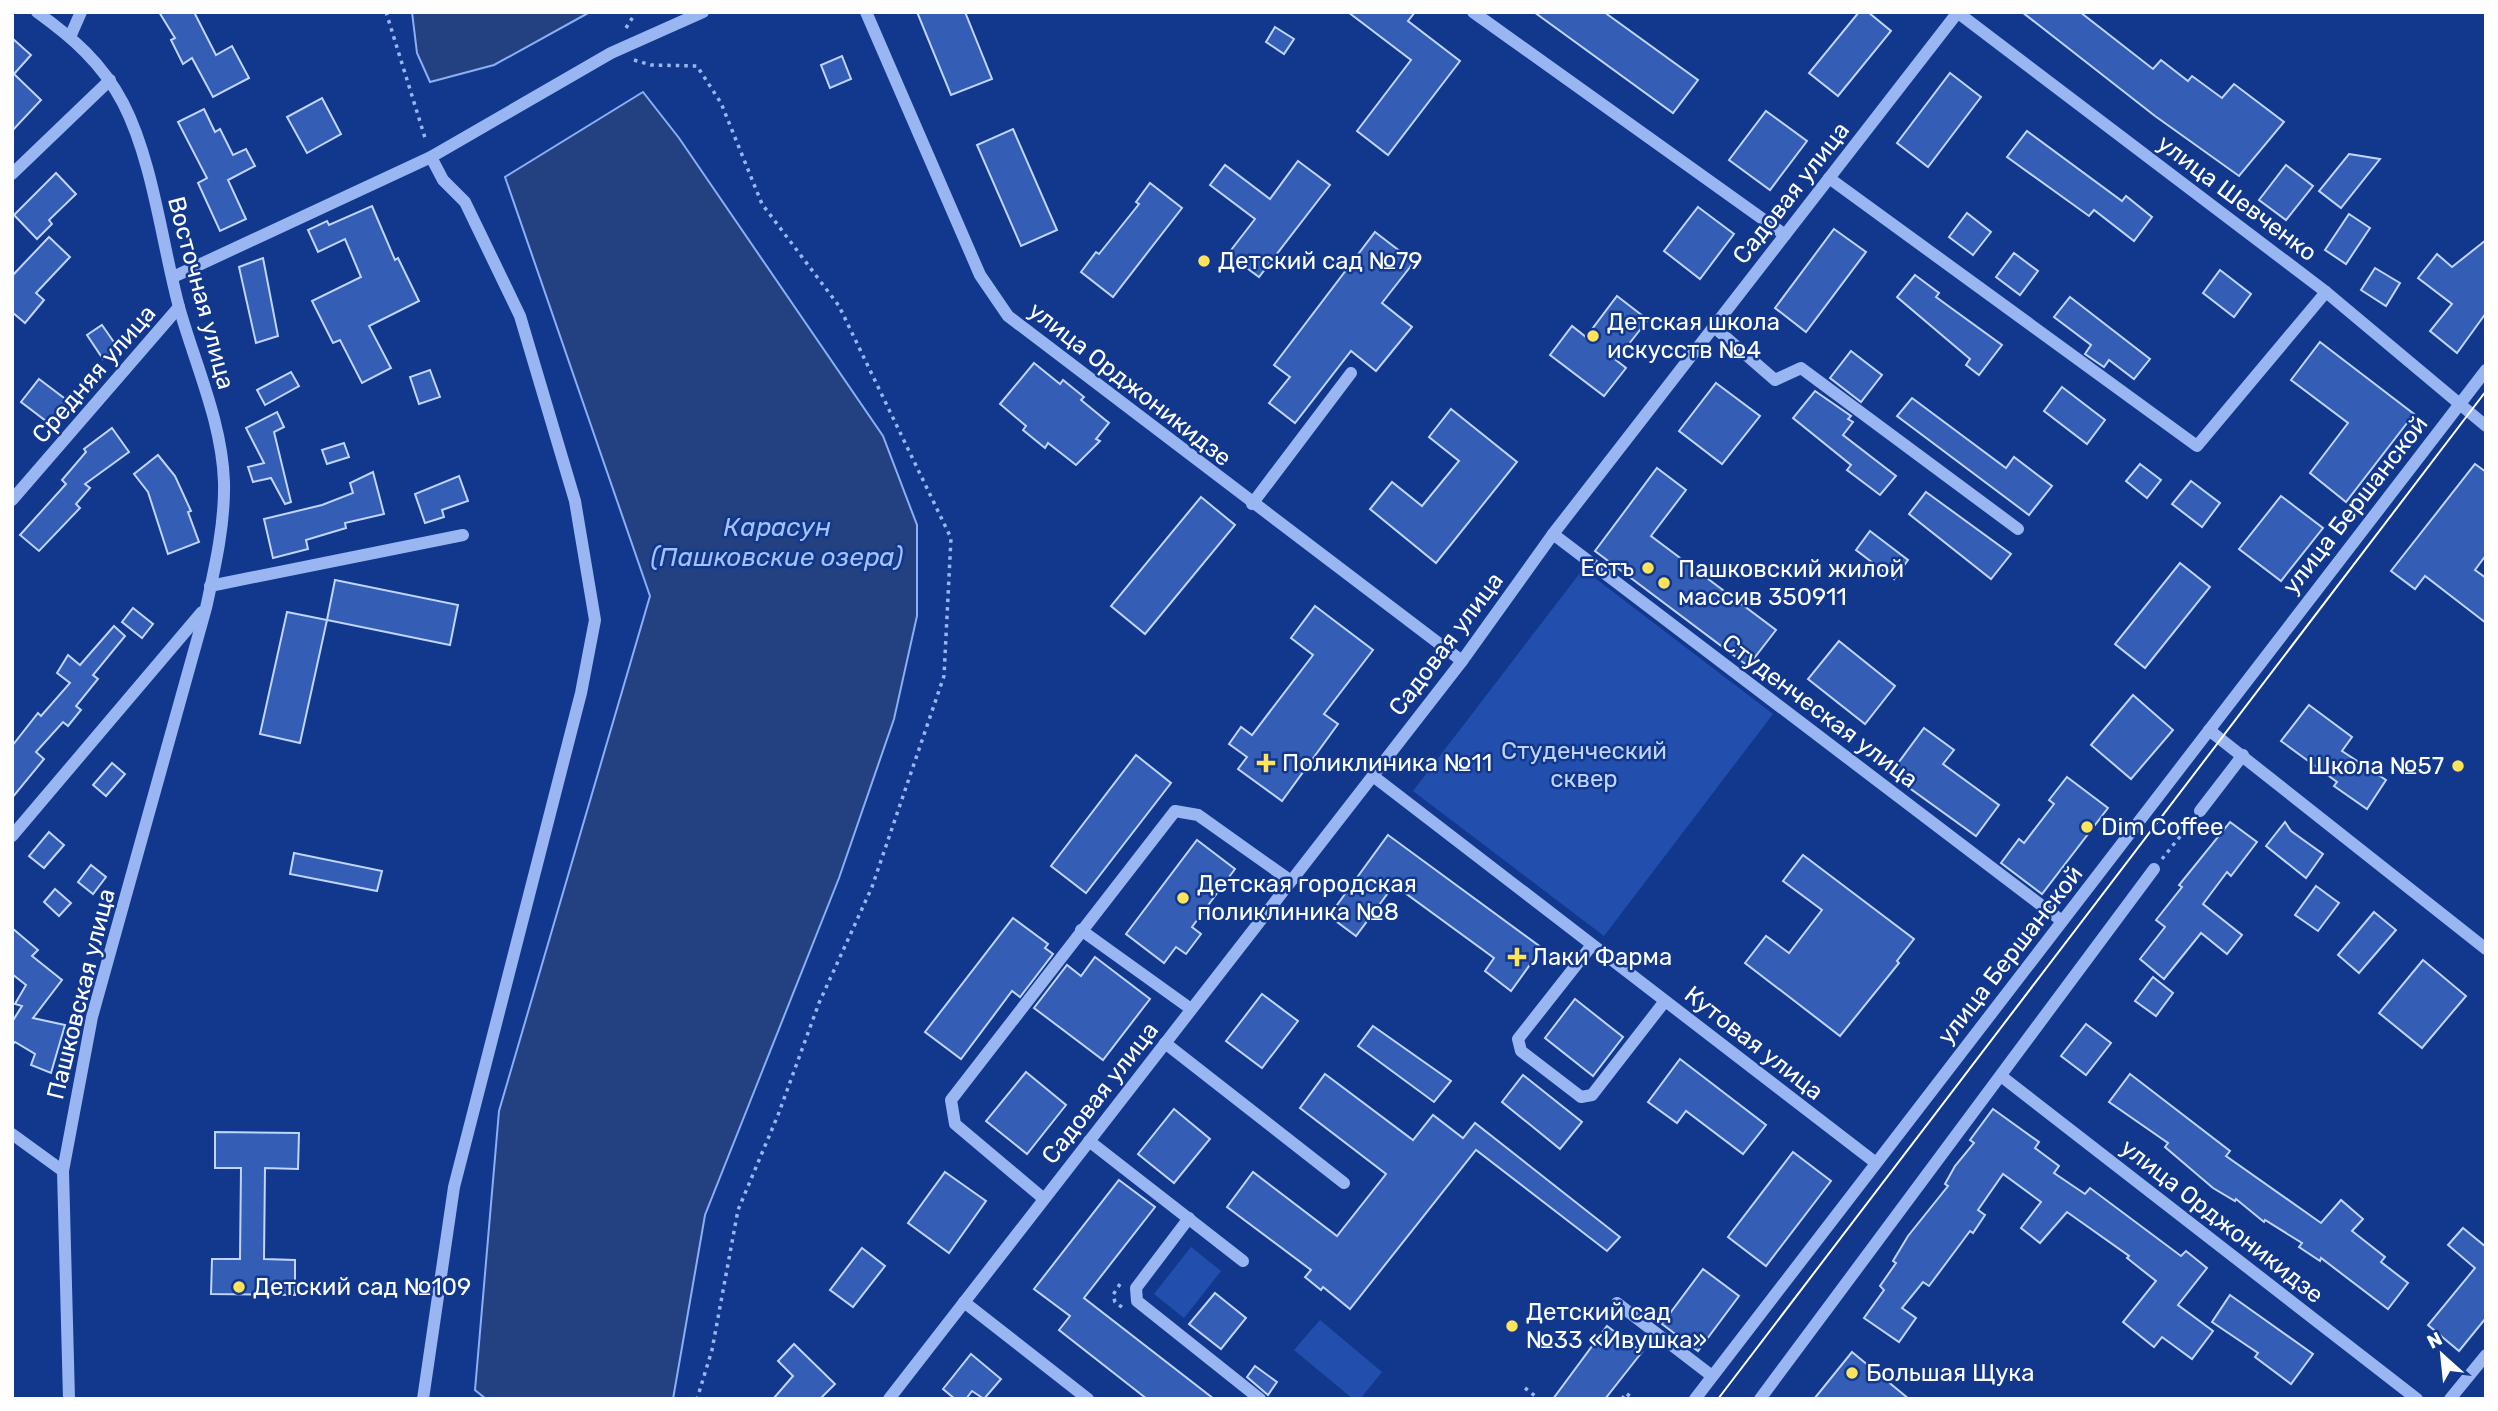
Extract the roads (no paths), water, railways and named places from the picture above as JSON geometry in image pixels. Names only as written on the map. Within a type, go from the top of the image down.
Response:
[{"type":"street","name":"Восточная улица","points":[[37,12],[91,55],[110,80],[136,130],[179,307],[214,420],[224,481],[218,549],[206,608]]},
{"type":"street","points":[[70,37],[81,12]]},
{"type":"street","points":[[173,277],[431,157],[611,53],[703,12]]},
{"type":"street","name":"улица Орджоникидзе","points":[[866,12],[980,275],[1008,316],[1462,662]]},
{"type":"street","points":[[1473,12],[1785,235]]},
{"type":"street","name":"Садовая улица","points":[[889,1399],[1462,662],[1553,534],[1958,12]]},
{"type":"street","name":"улица Шевченко","points":[[1958,12],[2326,292],[2486,426]]},
{"type":"street","points":[[12,174],[110,80]]},
{"type":"street","points":[[423,1399],[454,1187],[581,693],[595,621],[575,501],[520,316],[465,202],[443,180],[431,157]]},
{"type":"street","points":[[1829,178],[2197,446],[2326,292]]},
{"type":"street","name":"Средняя улица","points":[[12,500],[179,307]]},
{"type":"street","points":[[1714,327],[1775,380],[1801,368],[2018,530]]},
{"type":"street","name":"улица Бершанской","points":[[1695,1399],[2486,370]]},
{"type":"street","points":[[1252,504],[1351,373]]},
{"type":"street","name":"Студенческая улица","points":[[1553,534],[2062,921]]},
{"type":"street","points":[[210,586],[463,536]]},
{"type":"street","points":[[12,836],[206,608]]},
{"type":"street","name":"Пашковская улица","points":[[69,1399],[63,1171],[92,1017],[206,608]]},
{"type":"street","points":[[2209,730],[2486,949]]},
{"type":"street","points":[[2200,811],[2243,755]]},
{"type":"street","name":"Кутовая улица","points":[[1373,776],[1876,1163]]},
{"type":"street","points":[[1044,1199],[955,1125],[951,1100],[1081,930],[1175,811],[1198,815],[1291,881]]},
{"type":"street","points":[[1760,1399],[2154,869]]},
{"type":"street","points":[[1081,930],[1191,1009]]},
{"type":"street","points":[[1592,945],[1518,1039],[1521,1051],[1561,1082],[1581,1097],[1592,1095],[1665,1001]]},
{"type":"street","points":[[1165,1043],[1344,1183]]},
{"type":"street","name":"улица Орджоникидзе","points":[[2001,1076],[2417,1399]]},
{"type":"street","points":[[12,1134],[63,1171]]},
{"type":"street","points":[[1089,1141],[1243,1261]]},
{"type":"street","points":[[1189,1218],[1136,1289],[1137,1301],[1260,1399]]},
{"type":"street","points":[[964,1302],[1088,1399]]},
{"type":"street","points":[[1617,1303],[1712,1376]]},
{"type":"street","points":[[2449,1399],[2486,1355]]},
{"type":"water","points":[[412,12],[590,12],[494,65],[430,82],[417,53]]},
{"type":"water","name":"Карасун (Пашковские озера)","points":[[643,92],[679,138],[883,436],[917,525],[917,616],[894,719],[839,878],[705,1215],[673,1399],[486,1399],[475,1390],[499,1111],[650,596],[505,177]]},
{"type":"tram line","points":[[1718,1399],[2486,391]]},
{"type":"place","name":"Детский сад №79","points":[[1204,261]]},
{"type":"place","name":"Детская школа искусств №4","points":[[1593,336]]},
{"type":"place","name":"Естъ","points":[[1648,568]]},
{"type":"place","name":"Пашковский жилой массив 350911","points":[[1664,583]]},
{"type":"place","name":"Поликлиника №11","points":[[1266,763]]},
{"type":"place","name":"Школа №57","points":[[2458,766]]},
{"type":"place","name":"Dim Coffee","points":[[2087,827]]},
{"type":"place","name":"Детская городская поликлиника №8","points":[[1183,898]]},
{"type":"place","name":"Лаки Фарма","points":[[1517,957]]},
{"type":"place","name":"Детский сад №109","points":[[239,1287]]},
{"type":"place","name":"Детский сад №33 «Ивушка»","points":[[1512,1326]]},
{"type":"place","name":"Большая Щука","points":[[1852,1373]]},
{"type":"park label","name":"Студенческий сквер","points":[[1584,765]]}]
